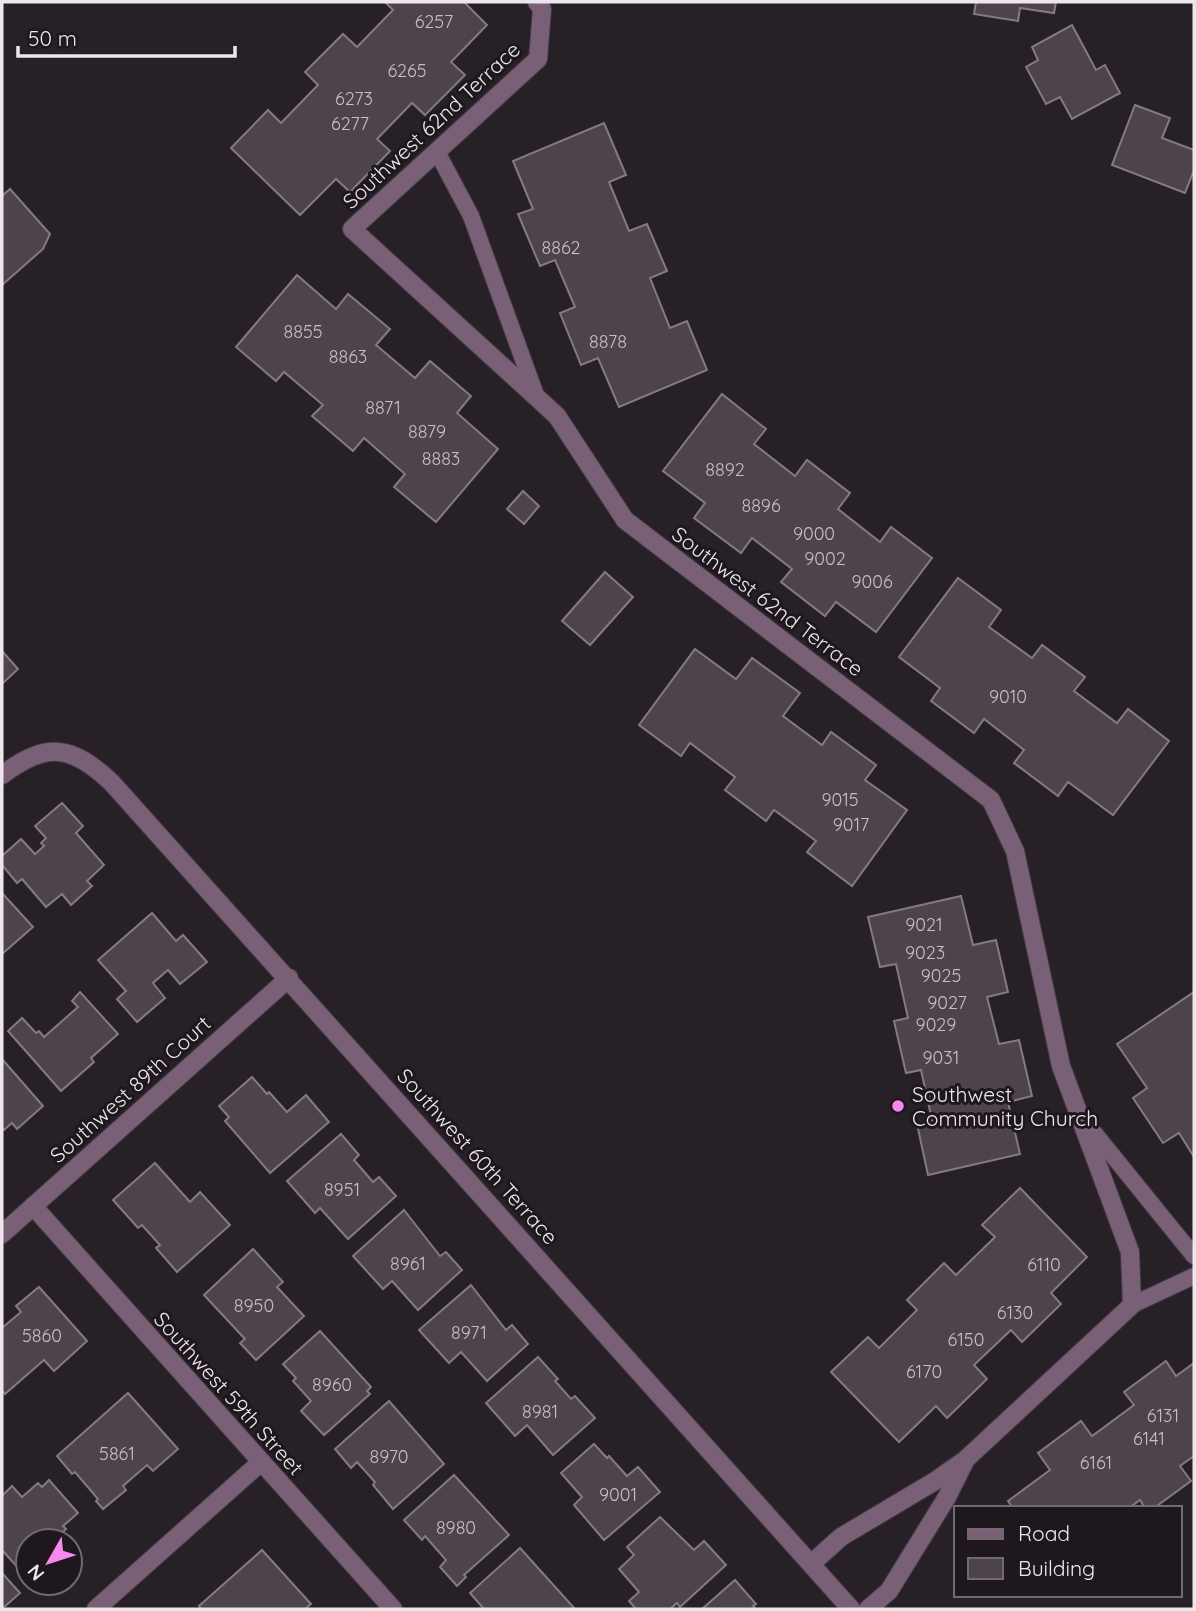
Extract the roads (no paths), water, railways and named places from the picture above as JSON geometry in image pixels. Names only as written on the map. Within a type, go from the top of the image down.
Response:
[{"type":"street","name":"Southwest 62nd Terrace","points":[[537,2],[542,9],[538,59],[352,229],[557,416],[625,520],[991,800],[1015,851],[1061,1066],[1130,1252],[1132,1306]]},
{"type":"street","name":"Southwest 60th Terrace","points":[[2,775],[27,758],[57,751],[80,758],[95,767],[112,783],[851,1609]]},
{"type":"street","name":"Southwest 89th Court","points":[[2,1234],[289,978]]},
{"type":"street","name":"Southwest 59th Street","points":[[33,1206],[393,1609]]},
{"type":"street","points":[[811,1564],[841,1537],[965,1460],[1132,1306]]},
{"type":"street","points":[[868,1609],[889,1591],[947,1497],[965,1460]]},
{"type":"street","points":[[96,1609],[260,1463]]},
{"type":"lane","points":[[437,152],[471,216],[537,398]]},
{"type":"lane","points":[[1079,1114],[1194,1256]]},
{"type":"lane","points":[[1132,1306],[1194,1276]]},
{"type":"place","name":"Southwest Community Church","points":[[898,1106]]}]
